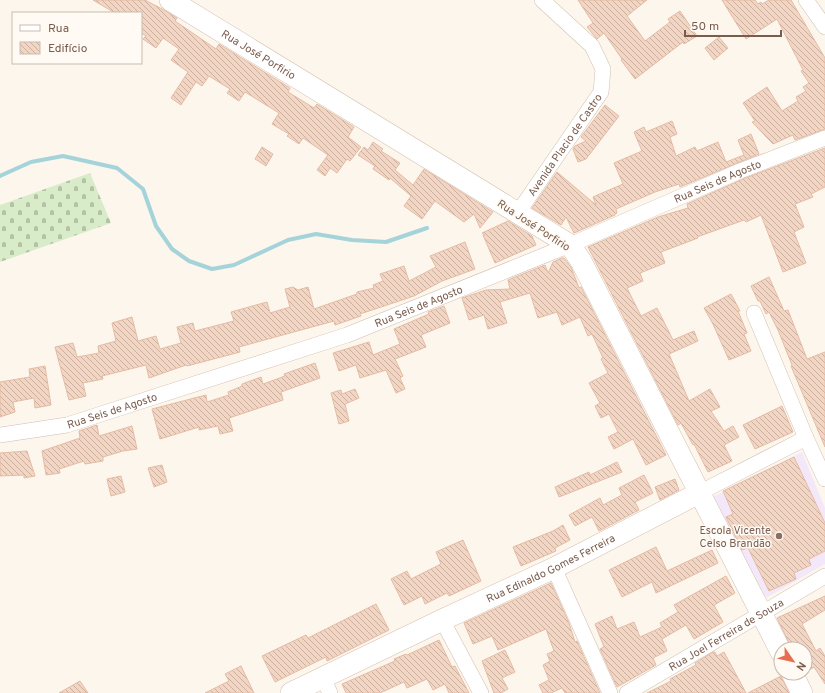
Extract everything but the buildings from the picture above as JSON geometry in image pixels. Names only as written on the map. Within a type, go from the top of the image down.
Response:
[{"type":"street","name":"Rua José Porfirio","points":[[170,0],[517,214],[570,245],[581,261],[775,641]]},
{"type":"street","name":"Avenida Placio de Castro","points":[[517,214],[601,92],[603,69],[592,46],[542,0]]},
{"type":"street","points":[[806,0],[825,27]]},
{"type":"street","name":"Rua Seis de Agosto","points":[[0,435],[67,425],[347,335],[570,245],[740,171],[825,138]]},
{"type":"street","points":[[754,314],[806,438],[825,478]]},
{"type":"street","name":"Rua Edinaldo Gomes Ferreira","points":[[291,693],[327,686],[442,620],[554,568],[806,438]]},
{"type":"street","points":[[554,568],[610,693]]},
{"type":"street","name":"Rua Joel Ferreira de Souza","points":[[627,693],[825,576]]},
{"type":"street","points":[[442,620],[481,693]]},
{"type":"street","points":[[796,681],[802,693]]},
{"type":"shaded area","name":"Escola Vicente Celso Brandão","points":[[802,452],[825,508],[825,564],[766,598],[713,497]]},
{"type":"green space","points":[[90,173],[111,223],[0,262],[0,205]]},
{"type":"waterway","points":[[0,176],[31,162],[63,156],[117,168],[143,189],[156,226],[172,249],[189,261],[212,269],[234,265],[288,240],[316,234],[352,240],[386,242],[427,228]]},
{"type":"place","name":"Escola Vicente Celso Brandão","points":[[779,536]]}]
